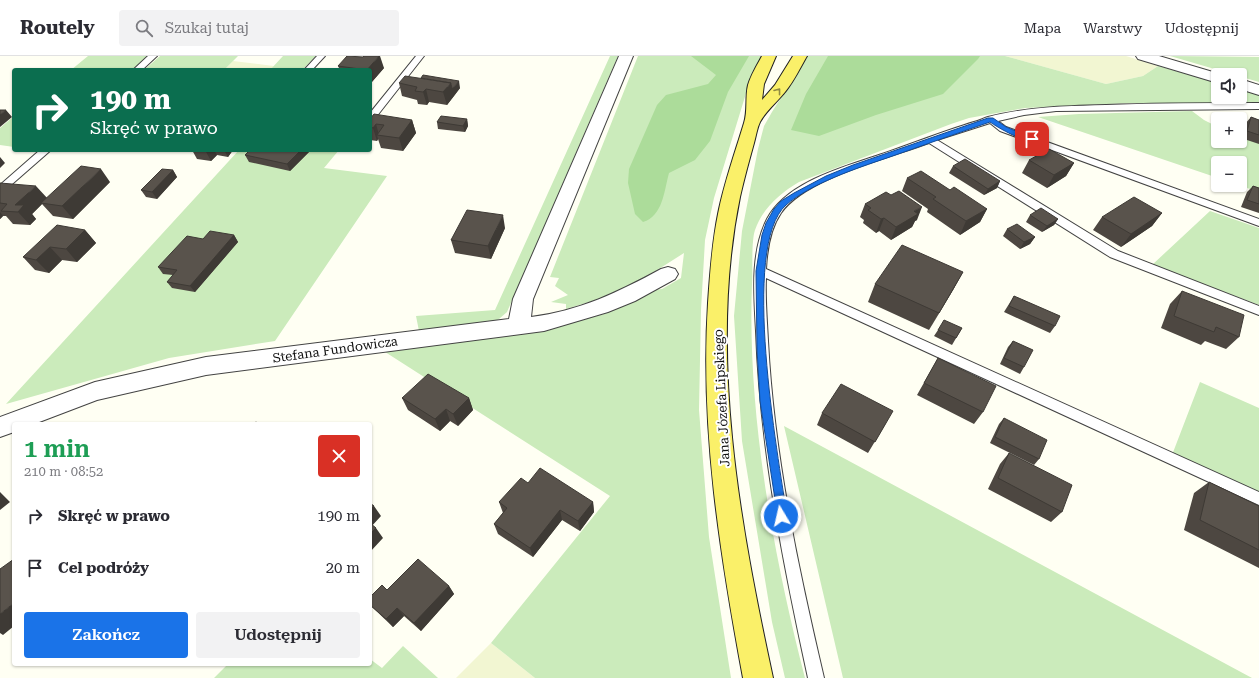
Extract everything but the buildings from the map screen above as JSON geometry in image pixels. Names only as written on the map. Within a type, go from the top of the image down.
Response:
[{"type":"main road","name":"Jana Józefa Lipskiego","points":[[758,678],[743,601],[728,509],[719,420],[716,344],[722,248],[736,174],[753,120],[756,84],[769,56]]},
{"type":"main road","name":"Jana Józefa Lipskiego","points":[[753,120],[781,87],[800,56]]},
{"type":"street","points":[[519,325],[523,299],[626,56]]},
{"type":"street","points":[[1143,56],[1211,76]]},
{"type":"street","points":[[1247,86],[1259,90]]},
{"type":"street","name":"Stefana Fundowicza","points":[[13,422],[95,391],[206,366],[544,323],[601,307],[628,296],[668,274]]},
{"type":"street","name":"Stefana Fundowicza","points":[[0,427],[12,422]]},
{"type":"lane","points":[[139,68],[153,56]]},
{"type":"lane","points":[[310,68],[321,56]]},
{"type":"lane","points":[[372,116],[420,56]]},
{"type":"lane","points":[[816,678],[781,516],[769,435],[762,349],[760,271],[762,251],[770,223],[777,210],[796,194],[828,178],[990,119],[1043,110],[1142,106],[1259,106]]},
{"type":"lane","points":[[990,119],[1003,129],[1259,223]]},
{"type":"lane","points":[[930,140],[1114,254],[1259,310]]},
{"type":"lane","points":[[0,190],[44,152]]},
{"type":"lane","points":[[760,271],[1259,499]]},
{"type":"green space","points":[[88,56],[150,56],[135,68],[73,68]]},
{"type":"green space","points":[[160,56],[238,56],[226,68],[146,68]]},
{"type":"green space","points":[[283,56],[316,56],[304,68],[272,68]]},
{"type":"green space","points":[[610,56],[618,56],[507,312],[492,323],[419,331],[416,316],[495,310]]},
{"type":"green space","points":[[638,56],[762,56],[751,77],[714,198],[705,240],[701,310],[699,410],[709,537],[731,678],[535,678],[491,643],[610,496],[382,350],[519,334],[575,322],[604,314],[653,290],[662,289],[681,278],[684,253],[651,274],[609,296],[566,309],[566,304],[551,302],[568,295],[555,286],[559,278],[550,277]]},
{"type":"green space","points":[[691,56],[749,56],[728,92],[710,141],[695,160],[669,173],[659,209],[650,219],[643,222],[635,214],[628,183],[629,169],[657,105],[666,95],[708,84],[716,75]]},
{"type":"green space","points":[[807,56],[1005,56],[1106,84],[1143,76],[1158,66],[1211,81],[1211,103],[1131,103],[1025,108],[969,118],[799,182],[772,202],[762,215],[755,230],[752,257],[752,333],[758,433],[773,533],[793,631],[805,678],[785,678],[772,622],[742,441],[734,316],[742,231],[758,149],[764,126]]},
{"type":"green space","points":[[828,56],[980,56],[943,94],[876,115],[819,136],[791,130],[806,94]]},
{"type":"green space","points":[[1005,56],[1126,56],[1158,66],[1143,76],[1106,84]]},
{"type":"green space","points":[[1170,56],[1259,57],[1259,82],[1247,78],[1247,68],[1211,68]]},
{"type":"green space","points":[[233,61],[274,66],[272,68],[226,68]]},
{"type":"green space","points":[[1247,91],[1259,95],[1259,103],[1247,103]]},
{"type":"green space","points":[[1192,111],[1211,124],[1211,148],[1247,148],[1247,139],[1259,143],[1259,192],[1247,188],[1247,156],[1211,156],[1211,176],[1038,117],[1079,114]]},
{"type":"green space","points":[[12,118],[12,147],[0,145],[0,128]]},
{"type":"green space","points":[[237,152],[337,152],[324,168],[387,176],[275,341],[169,358],[6,404]]},
{"type":"green space","points":[[1210,211],[1259,228],[1259,305],[1152,265]]},
{"type":"green space","points":[[1200,382],[1259,408],[1259,494],[1172,455]]},
{"type":"green space","points":[[784,426],[1252,678],[843,678]]},
{"type":"green space","points":[[491,643],[535,678],[456,678]]},
{"type":"green space","points":[[403,646],[438,678],[214,678],[226,666],[372,666],[372,660],[382,668]]},
{"type":"route","points":[[781,516],[765,401],[760,271],[762,251],[766,235],[777,210],[796,194],[855,166],[990,119],[1003,129],[1032,139]]}]
